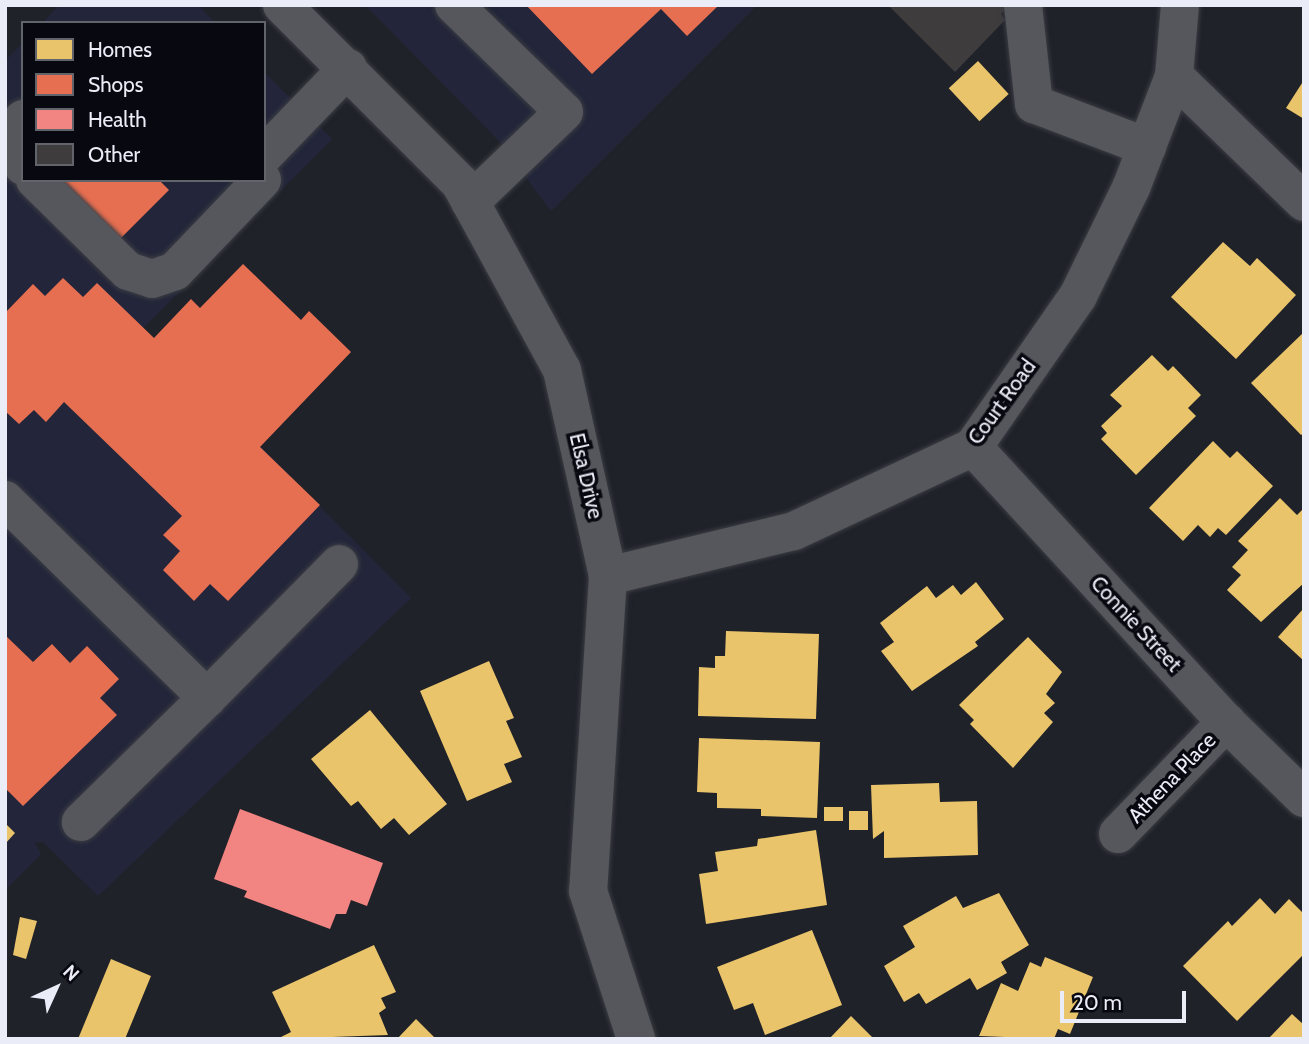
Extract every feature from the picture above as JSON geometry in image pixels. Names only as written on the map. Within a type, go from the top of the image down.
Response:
[{"type":"street","points":[[454,5],[564,113],[470,202]]},
{"type":"street","points":[[1023,5],[1034,104],[1147,147]]},
{"type":"street","name":"Court Road","points":[[608,576],[794,531],[973,447],[1077,296],[1147,147],[1174,76],[1180,5]]},
{"type":"street","name":"Elsa Drive","points":[[293,9],[460,183],[562,370],[608,576],[587,891],[636,1039]]},
{"type":"street","points":[[266,153],[348,68]]},
{"type":"street","points":[[1174,76],[1304,202]]},
{"type":"street","points":[[21,121],[16,126],[15,149],[21,162]]},
{"type":"street","points":[[37,182],[128,271],[152,279],[175,271],[260,182]]},
{"type":"street","name":"Connie Street","points":[[973,447],[1226,722],[1304,798]]},
{"type":"street","points":[[5,500],[207,698]]},
{"type":"street","points":[[81,822],[339,564]]},
{"type":"street","name":"Athena Place","points":[[1118,834],[1226,722]]},
{"type":"shaded area","points":[[59,5],[198,5],[213,21],[44,21]]},
{"type":"shaded area","points":[[365,5],[757,5],[551,211],[498,140]]},
{"type":"shaded area","points":[[21,45],[21,182],[266,182],[266,74],[332,139],[143,328],[411,598],[98,896],[43,842],[35,843],[41,854],[5,890],[5,61]]},
{"type":"building: Homes","points":[[978,61],[1009,94],[979,121],[949,88]]},
{"type":"building: Homes","points":[[1304,80],[1304,119],[1286,108]]},
{"type":"building: Homes","points":[[1223,242],[1250,266],[1257,258],[1296,295],[1236,359],[1171,297]]},
{"type":"building: Homes","points":[[1304,332],[1304,433],[1301,435],[1251,383]]},
{"type":"building: Homes","points":[[1152,355],[1168,371],[1173,366],[1201,395],[1188,408],[1196,416],[1136,475],[1101,439],[1107,433],[1101,426],[1122,406],[1110,395]]},
{"type":"building: Homes","points":[[1213,441],[1230,458],[1237,451],[1273,486],[1226,535],[1218,528],[1210,537],[1198,525],[1183,541],[1149,508]]},
{"type":"building: Homes","points":[[1280,498],[1297,515],[1304,508],[1304,583],[1261,622],[1227,590],[1241,575],[1232,567],[1248,550],[1238,541]]},
{"type":"building: Homes","points":[[976,582],[1004,619],[975,642],[978,646],[912,691],[881,651],[894,642],[880,623],[927,586],[936,598],[953,585],[961,595]]},
{"type":"building: Homes","points":[[1304,608],[1304,661],[1278,637]]},
{"type":"building: Homes","points":[[726,631],[819,634],[816,719],[698,716],[699,667],[715,668],[715,656],[725,656]]},
{"type":"building: Homes","points":[[1028,637],[1062,672],[1046,694],[1055,703],[1044,713],[1053,722],[1013,768],[970,724],[974,720],[959,705]]},
{"type":"building: Homes","points":[[489,661],[514,718],[506,721],[522,757],[504,764],[512,782],[467,801],[420,691]]},
{"type":"building: Homes","points":[[370,710],[447,804],[409,835],[394,818],[381,829],[358,801],[351,806],[311,759]]},
{"type":"building: Homes","points":[[699,738],[820,742],[817,818],[761,816],[761,809],[717,808],[717,793],[697,792]]},
{"type":"building: Homes","points":[[939,783],[940,802],[977,801],[978,855],[884,858],[884,831],[873,839],[871,785]]},
{"type":"building: Homes","points":[[824,807],[843,807],[843,821],[824,821]]},
{"type":"building: Homes","points":[[849,811],[868,811],[868,830],[849,830]]},
{"type":"building: Homes","points":[[5,823],[15,833],[5,844]]},
{"type":"building: Homes","points":[[816,830],[827,905],[706,924],[699,874],[718,871],[715,852],[757,846],[758,839]]},
{"type":"building: Homes","points":[[999,893],[1029,945],[1001,962],[1007,973],[977,990],[970,978],[926,1004],[919,993],[904,1002],[884,966],[915,947],[903,926],[956,896],[963,908]]},
{"type":"building: Homes","points":[[1260,898],[1275,914],[1289,899],[1304,914],[1304,954],[1237,1021],[1183,966],[1228,921],[1232,926]]},
{"type":"building: Homes","points":[[20,917],[37,921],[26,959],[13,955]]},
{"type":"building: Homes","points":[[812,930],[842,1005],[765,1035],[753,1003],[734,1010],[717,967]]},
{"type":"building: Homes","points":[[374,945],[396,992],[381,998],[386,1008],[379,1013],[388,1035],[277,1039],[291,1032],[272,992]]},
{"type":"building: Homes","points":[[1045,957],[1093,977],[1070,1034],[1058,1029],[1054,1039],[979,1036],[1001,983],[1018,991],[1030,962],[1041,967]]},
{"type":"building: Homes","points":[[111,959],[151,976],[125,1039],[78,1039]]},
{"type":"building: Homes","points":[[1292,1014],[1304,1025],[1304,1039],[1268,1039]]},
{"type":"building: Homes","points":[[851,1016],[874,1039],[829,1039]]},
{"type":"building: Homes","points":[[416,1019],[436,1039],[397,1039]]},
{"type":"building: Shops","points":[[526,5],[719,5],[687,36],[661,9],[592,74]]},
{"type":"building: Shops","points":[[62,182],[161,182],[169,190],[119,240]]},
{"type":"building: Shops","points":[[243,264],[301,320],[309,311],[351,352],[260,447],[320,505],[228,601],[210,584],[194,601],[163,570],[180,551],[163,535],[182,516],[64,402],[46,422],[34,410],[19,424],[5,411],[5,313],[33,284],[45,296],[63,278],[83,297],[97,283],[154,338],[191,299],[200,308]]},
{"type":"building: Shops","points":[[5,635],[33,662],[52,644],[70,663],[87,646],[119,679],[100,698],[117,715],[23,806],[5,788]]},
{"type":"building: Health","points":[[240,809],[383,863],[367,906],[351,900],[346,914],[336,914],[330,929],[244,897],[247,891],[214,879]]},
{"type":"building: Other","points":[[888,5],[1004,5],[1006,8],[1001,14],[1005,20],[955,72]]}]
